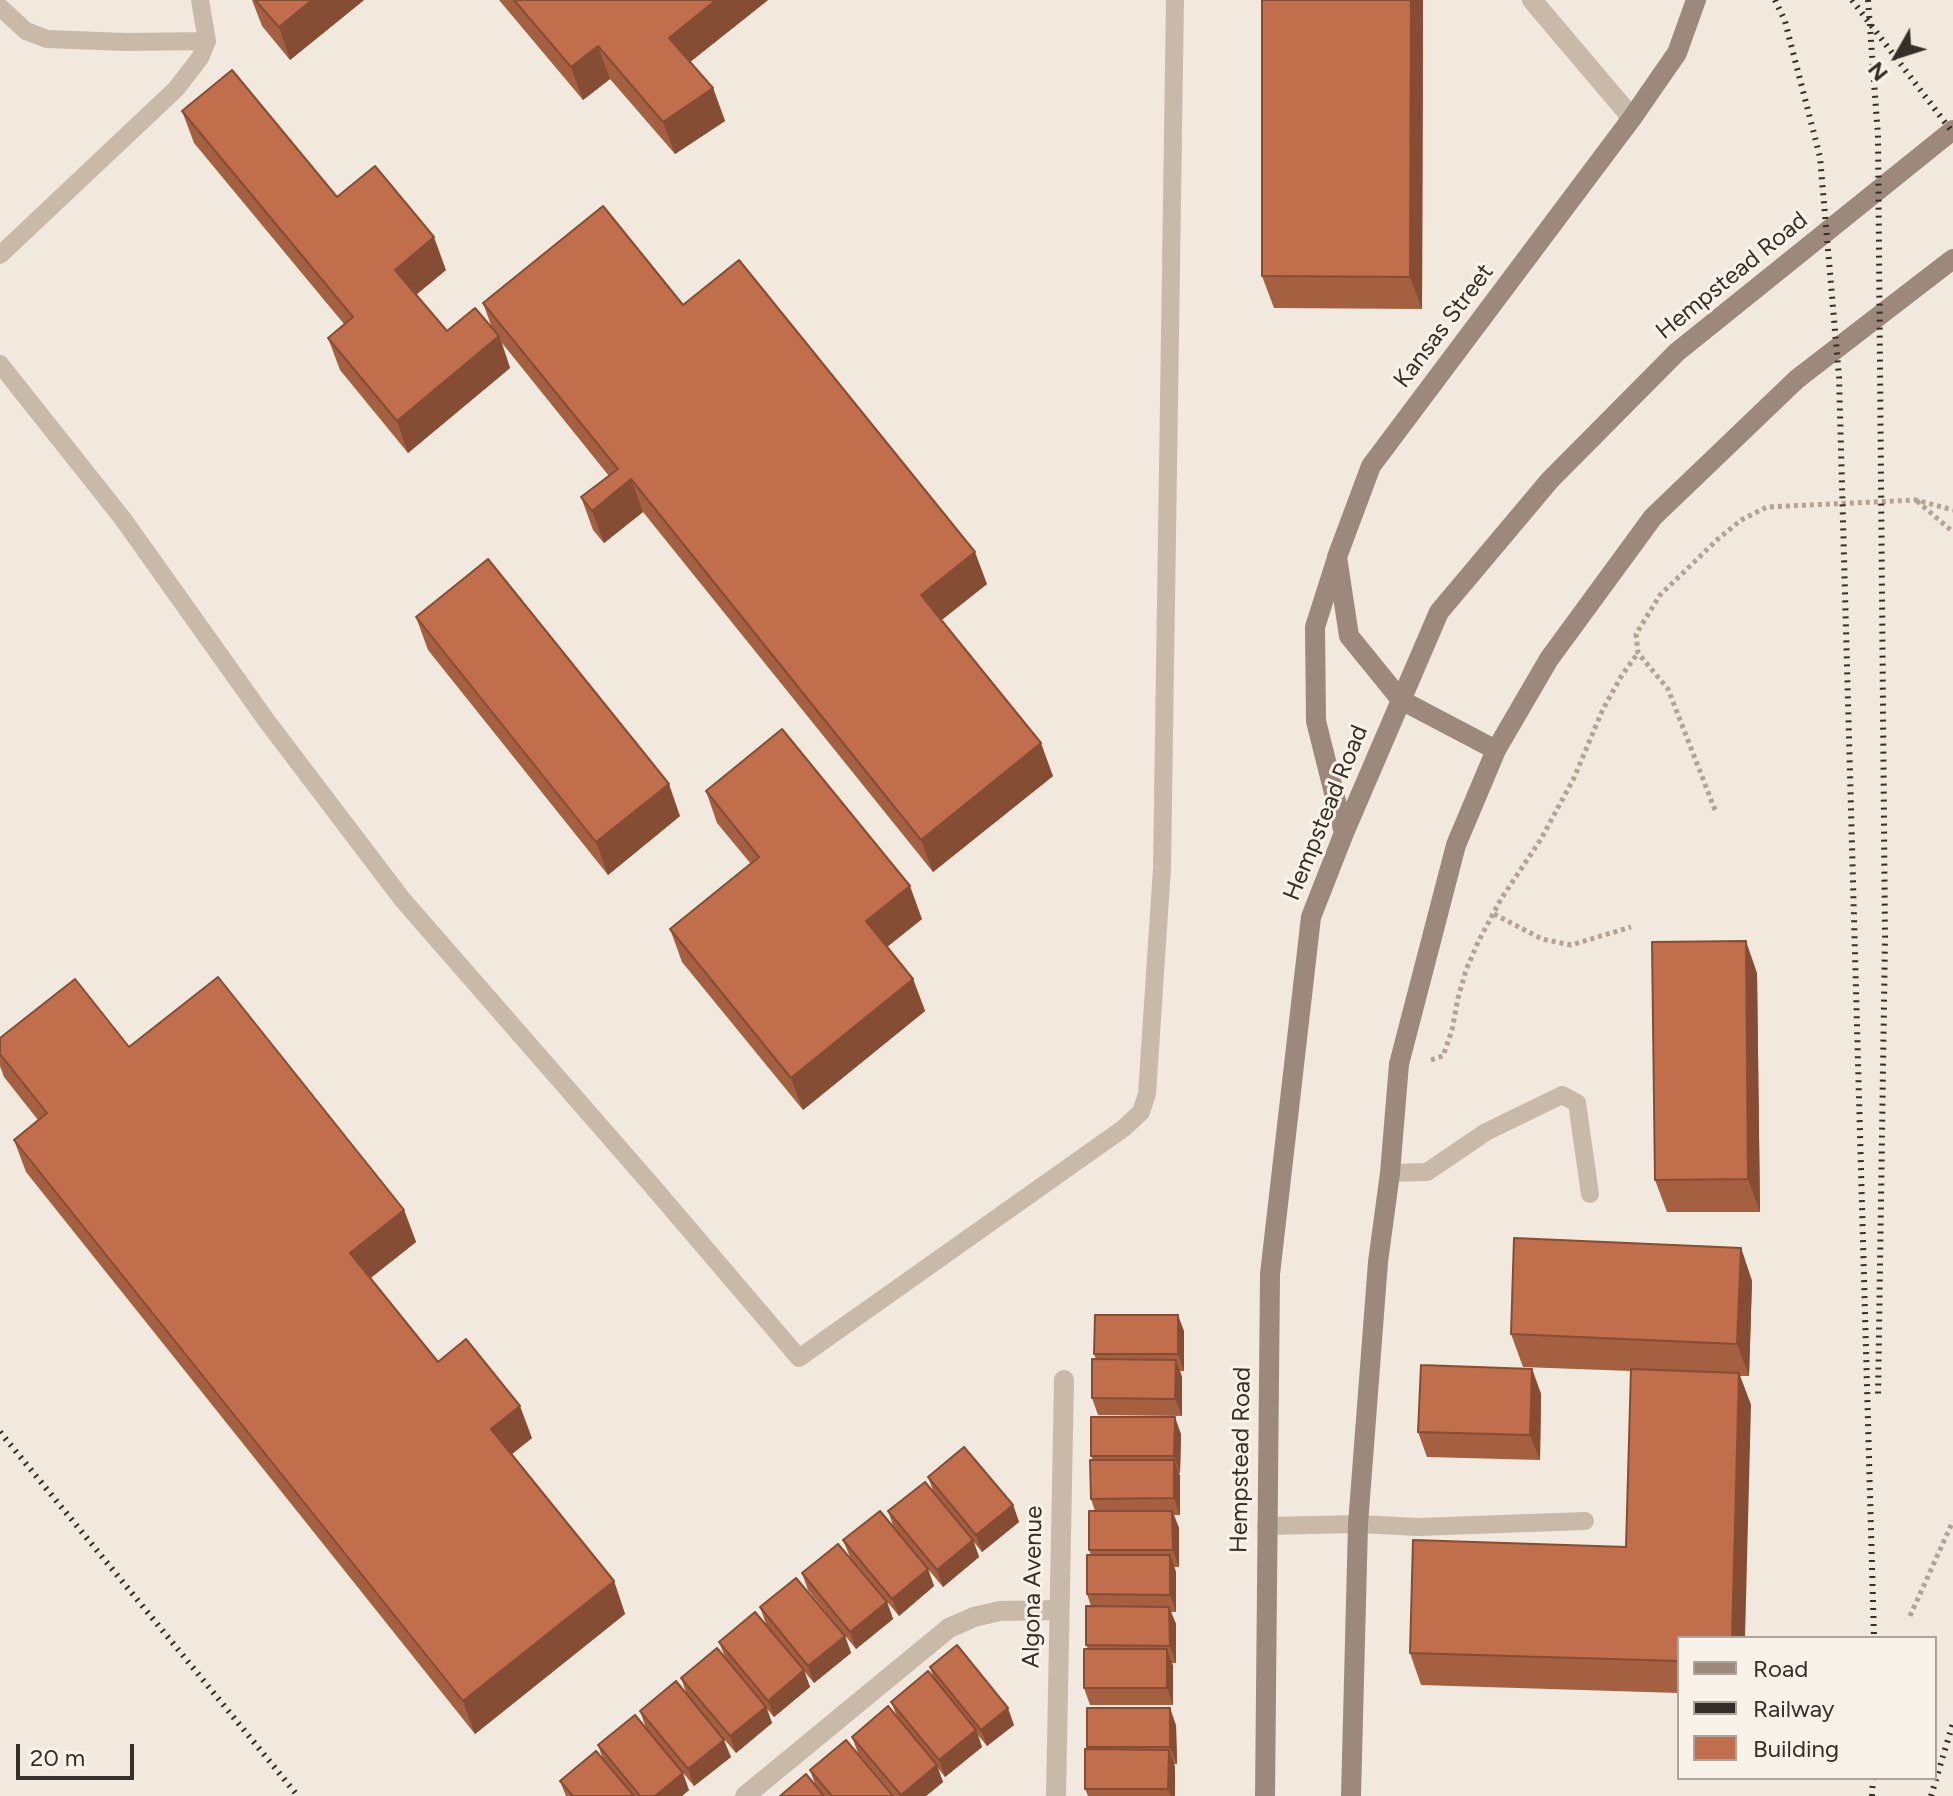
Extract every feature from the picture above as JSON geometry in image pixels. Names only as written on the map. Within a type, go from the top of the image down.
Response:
[{"type":"main road","name":"Kansas Street","points":[[1401,700],[1349,636],[1337,557],[1371,466],[1632,118],[1677,53],[1696,0]]},
{"type":"main road","name":"Hempstead Road","points":[[1265,1796],[1270,1274],[1311,917],[1344,833],[1439,612],[1550,480],[1677,352],[1953,130]]},
{"type":"main road","points":[[1351,1796],[1358,1524],[1378,1262],[1390,1173],[1399,1064],[1456,845],[1496,750],[1549,659],[1653,517],[1797,379],[1953,259]]},
{"type":"main road","points":[[1337,557],[1315,627],[1316,721],[1344,833]]},
{"type":"main road","points":[[1401,700],[1496,750]]},
{"type":"street","points":[[1532,0],[1632,118]]},
{"type":"street","name":"Algona Avenue","points":[[1056,1796],[1064,1380]]},
{"type":"street","points":[[745,1796],[949,1628],[974,1617],[1000,1611],[1058,1610]]},
{"type":"lane","points":[[0,255],[176,89],[200,58],[207,41],[200,0]]},
{"type":"lane","points":[[0,364],[123,519],[266,720],[402,899],[799,1358],[1124,1128],[1141,1112],[1147,1094],[1162,868],[1175,0]]},
{"type":"lane","points":[[4,20],[47,39],[207,41]]},
{"type":"lane","points":[[1390,1173],[1427,1172],[1486,1132],[1562,1095],[1577,1103],[1590,1194]]},
{"type":"lane","points":[[1266,1526],[1358,1524],[1418,1527],[1585,1521]]},
{"type":"path","points":[[1715,810],[1668,689],[1638,653],[1636,634],[1660,595],[1741,520],[1767,507],[1916,500],[1953,510]]},
{"type":"path","points":[[1916,500],[1953,532]]},
{"type":"path","points":[[1399,1064],[1422,1063],[1443,1056],[1466,970],[1493,914],[1541,839],[1574,778],[1603,709],[1638,653]]},
{"type":"path","points":[[1493,914],[1542,939],[1571,945],[1631,927]]},
{"type":"path","points":[[1910,1616],[1953,1521]]},
{"type":"building","points":[[255,0],[312,0],[279,27]]},
{"type":"building","points":[[514,0],[716,0],[669,38],[713,88],[663,122],[598,46],[571,67]]},
{"type":"building","points":[[1262,0],[1411,0],[1410,277],[1262,276]]},
{"type":"building","points":[[232,70],[337,197],[375,166],[434,237],[395,270],[447,331],[475,308],[499,336],[397,421],[328,338],[353,317],[182,111]]},
{"type":"building","points":[[603,206],[683,305],[739,260],[975,552],[921,595],[1041,743],[921,840],[631,479],[592,511],[581,497],[618,469],[483,303]]},
{"type":"building","points":[[488,559],[669,784],[596,842],[416,617]]},
{"type":"building","points":[[782,729],[910,886],[866,921],[913,979],[791,1078],[670,929],[759,857],[706,791]]},
{"type":"building","points":[[1746,941],[1748,1179],[1655,1180],[1652,942]]},
{"type":"building","points":[[218,977],[404,1210],[350,1253],[438,1362],[466,1339],[520,1406],[491,1429],[614,1581],[463,1701],[14,1140],[47,1113],[0,1054],[0,1038],[75,979],[129,1047]]},
{"type":"building","points":[[1514,1238],[1741,1248],[1737,1344],[1511,1334]]},
{"type":"building","points":[[1095,1315],[1178,1315],[1178,1354],[1094,1354]]},
{"type":"building","points":[[1092,1359],[1176,1360],[1175,1399],[1092,1398]]},
{"type":"building","points":[[1421,1365],[1532,1369],[1530,1435],[1418,1432]]},
{"type":"building","points":[[1631,1369],[1739,1373],[1732,1636],[1677,1636],[1677,1661],[1410,1653],[1413,1540],[1626,1547]]},
{"type":"building","points":[[1091,1417],[1175,1417],[1174,1456],[1091,1456]]},
{"type":"building","points":[[964,1447],[1013,1505],[976,1535],[928,1477]]},
{"type":"building","points":[[1090,1460],[1174,1460],[1174,1498],[1091,1499]]},
{"type":"building","points":[[925,1482],[973,1540],[937,1570],[888,1511]]},
{"type":"building","points":[[880,1511],[928,1569],[892,1599],[843,1540]]},
{"type":"building","points":[[1089,1511],[1172,1511],[1173,1550],[1089,1550]]},
{"type":"building","points":[[838,1544],[887,1602],[850,1632],[802,1573]]},
{"type":"building","points":[[1087,1555],[1170,1555],[1170,1595],[1087,1594]]},
{"type":"building","points":[[796,1578],[845,1636],[808,1666],[760,1607]]},
{"type":"building","points":[[1086,1606],[1169,1607],[1170,1646],[1086,1645]]},
{"type":"building","points":[[755,1612],[804,1670],[768,1701],[719,1642]]},
{"type":"building","points":[[957,1645],[1008,1708],[981,1730],[930,1667]]},
{"type":"building","points":[[717,1648],[766,1707],[730,1736],[681,1678]]},
{"type":"building","points":[[1084,1649],[1167,1649],[1167,1688],[1084,1688]]},
{"type":"building","points":[[928,1671],[976,1730],[939,1760],[891,1702]]},
{"type":"building","points":[[676,1681],[724,1740],[688,1769],[640,1711]]},
{"type":"building","points":[[888,1706],[937,1765],[901,1795],[852,1737]]},
{"type":"building","points":[[1087,1708],[1170,1708],[1170,1747],[1087,1747]]},
{"type":"building","points":[[635,1715],[683,1773],[655,1796],[640,1796],[598,1745]]},
{"type":"building","points":[[846,1740],[893,1796],[832,1796],[810,1770]]},
{"type":"building","points":[[1085,1749],[1169,1750],[1168,1789],[1085,1789]]},
{"type":"building","points":[[596,1751],[634,1796],[573,1796],[560,1781]]},
{"type":"building","points":[[806,1774],[824,1796],[780,1796]]},
{"type":"railway","points":[[1775,0],[1785,21],[1820,157],[1839,377],[1874,1636]]},
{"type":"railway","points":[[1852,0],[1953,133]]},
{"type":"railway","points":[[1868,0],[1878,136],[1885,937],[1878,1398]]},
{"type":"railway","points":[[0,1432],[298,1796]]},
{"type":"railway","points":[[1937,1776],[1953,1723]]},
{"type":"railway","points":[[1872,1796],[1873,1780]]},
{"type":"railway","points":[[1931,1796],[1936,1780]]}]
